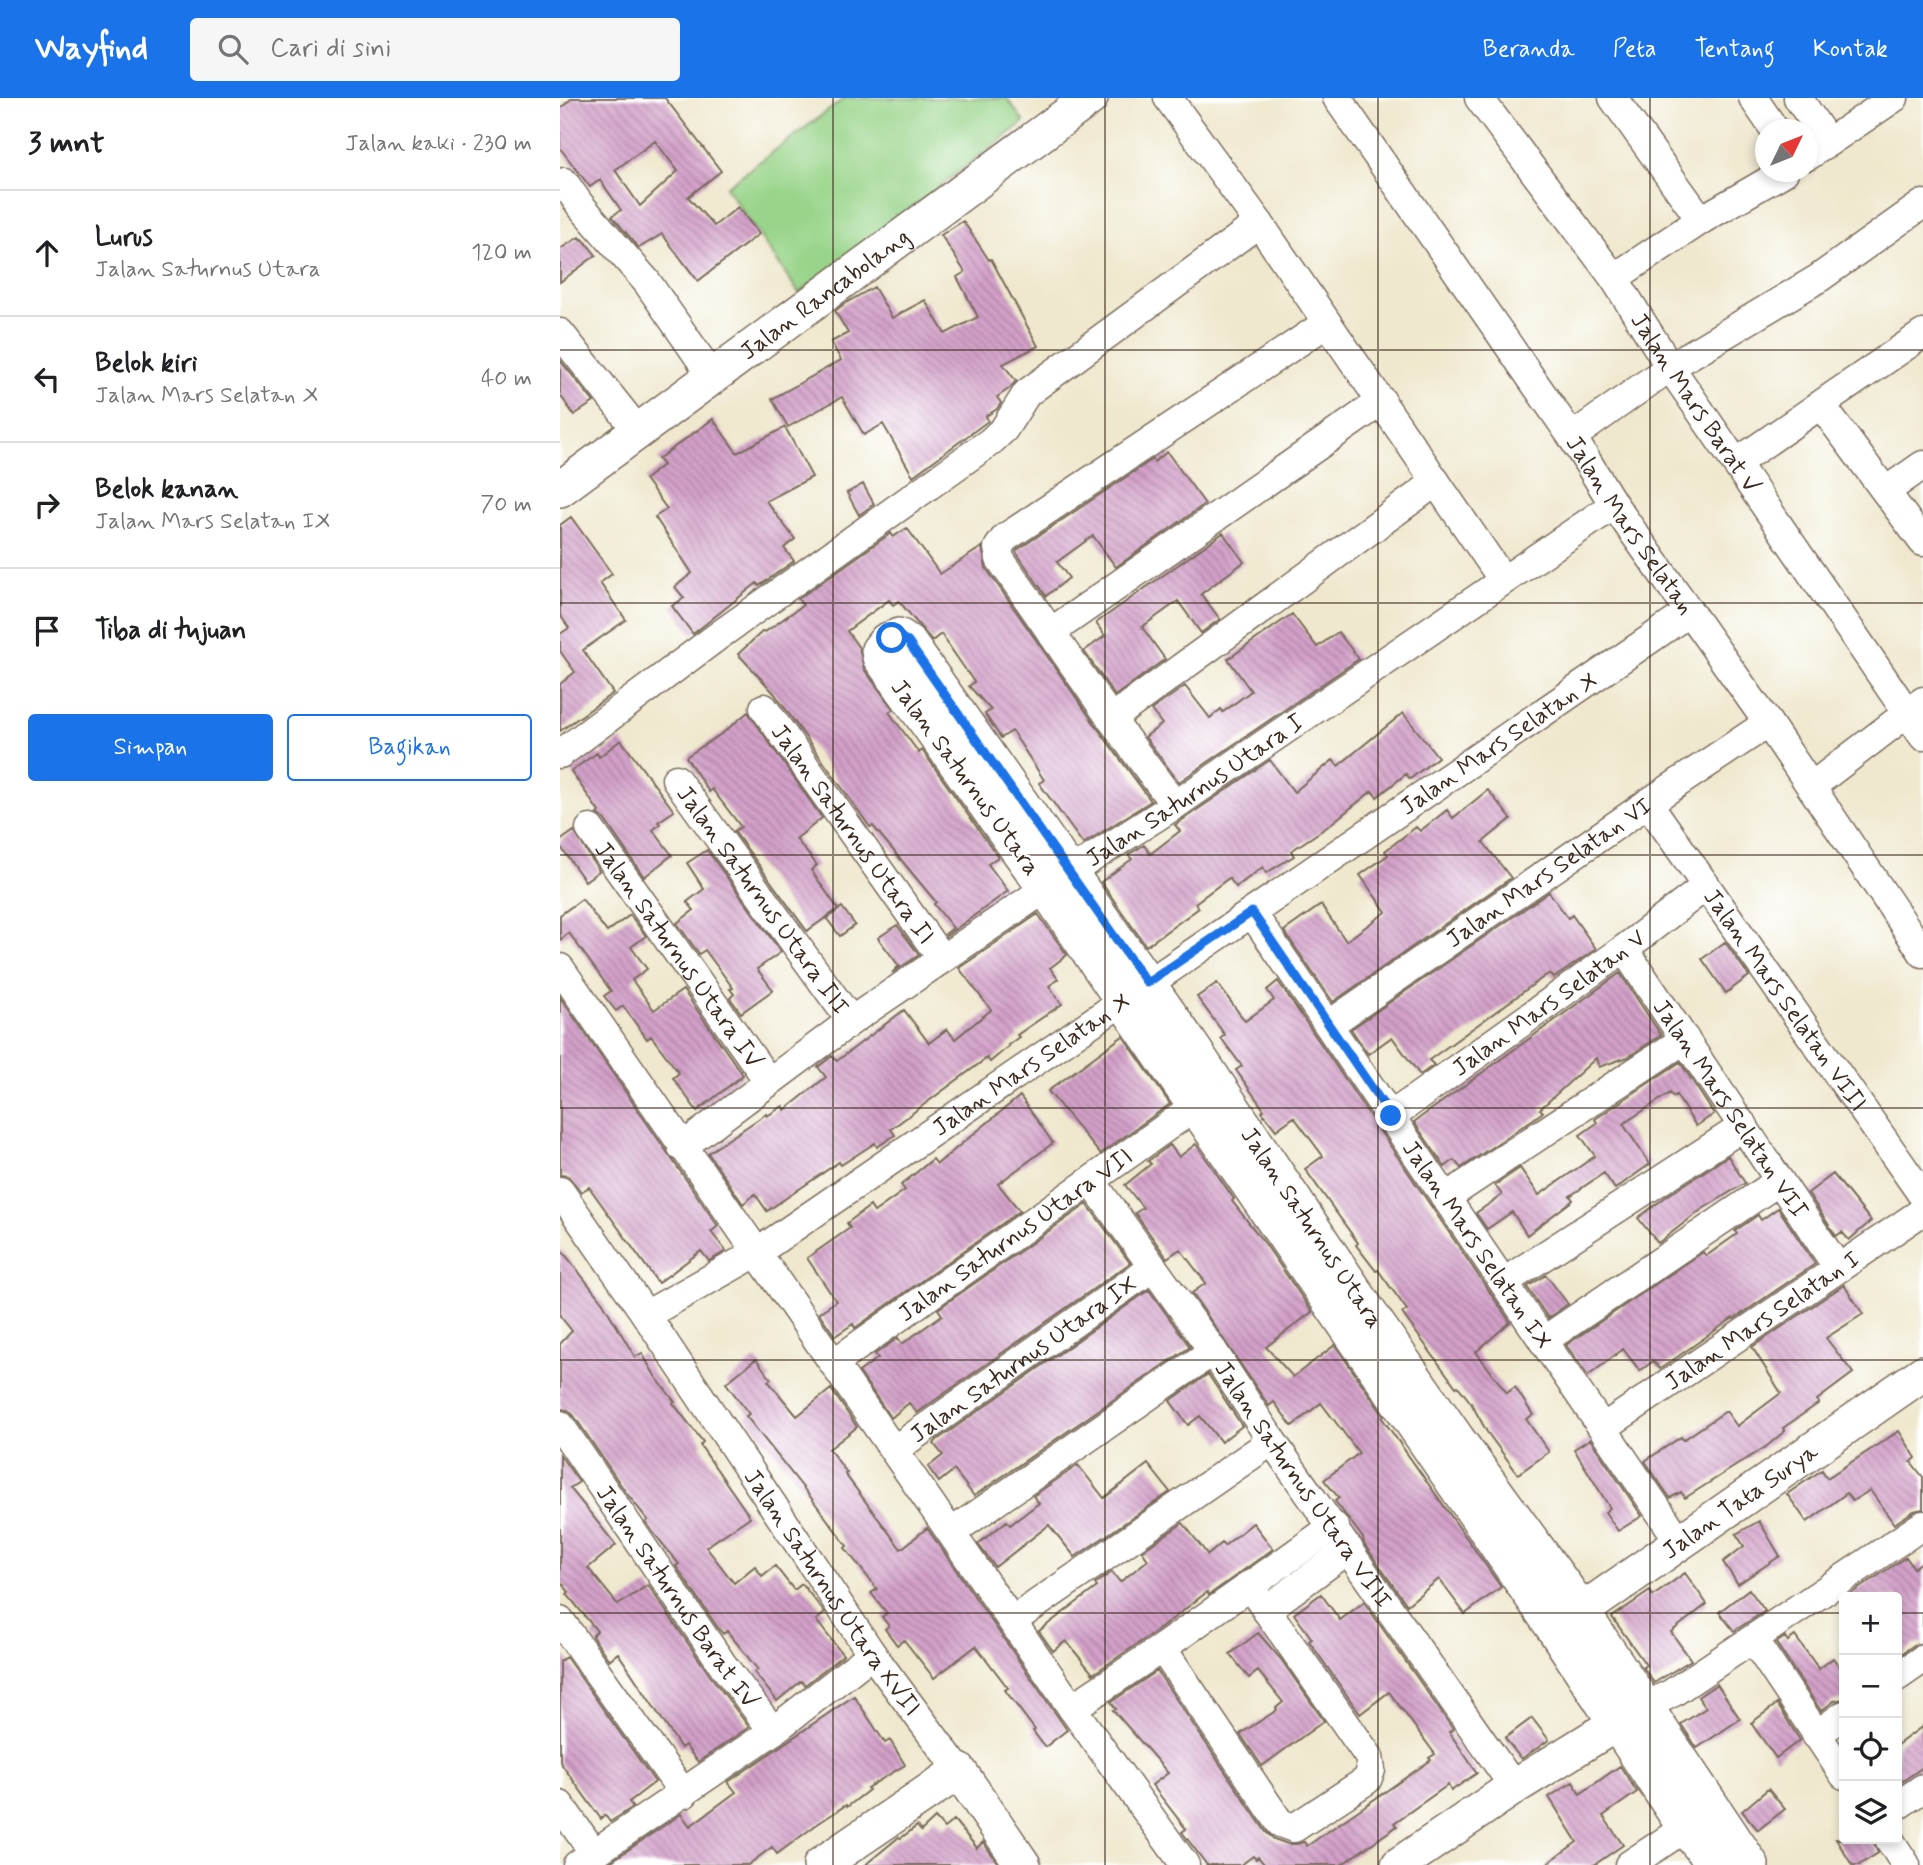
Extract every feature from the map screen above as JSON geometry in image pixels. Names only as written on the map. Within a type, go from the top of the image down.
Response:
[{"type":"street","name":"Jalan Rancabolang","points":[[560,489],[1090,98]]},
{"type":"street","points":[[1168,98],[1259,223],[1503,580]]},
{"type":"street","name":"Jalan Mars Barat V","points":[[1479,98],[1614,278],[1670,367],[1736,463],[1914,707],[1923,736]]},
{"type":"street","points":[[1613,98],[1701,220]]},
{"type":"street","points":[[1753,98],[1767,119]]},
{"type":"street","points":[[1798,98],[1806,119]]},
{"type":"street","points":[[1818,149],[1894,98]]},
{"type":"street","name":"Jalan Mars Selatan","points":[[1350,102],[1572,437],[1614,505],[1768,723],[1923,953]]},
{"type":"street","points":[[564,182],[580,205],[648,282],[712,376]]},
{"type":"street","points":[[1614,278],[1701,220],[1767,182]]},
{"type":"street","points":[[1572,437],[1670,367],[1819,278],[1923,204]]},
{"type":"street","points":[[560,754],[740,620],[990,442],[1004,429],[1027,393],[1259,223]]},
{"type":"street","points":[[1175,805],[1111,719],[1000,559],[998,548],[1005,538],[1327,323]]},
{"type":"street","points":[[560,333],[638,431]]},
{"type":"street","points":[[1736,463],[1923,334]]},
{"type":"street","points":[[1051,632],[1382,401]]},
{"type":"street","points":[[1821,405],[1923,542]]},
{"type":"street","points":[[1886,491],[1923,464]]},
{"type":"street","points":[[1111,719],[1436,482]]},
{"type":"street","name":"Jalan Saturnus Utara I","points":[[682,1147],[851,1021],[1175,805],[1614,505]]},
{"type":"street","name":"Jalan Mars Selatan X","points":[[646,1315],[756,1254],[1688,613]]},
{"type":"street","name":"Jalan Saturnus Utara","points":[[1058,881],[880,657],[879,650],[886,641],[899,636],[908,642],[1058,881],[1135,992],[1196,1106],[1567,1621]]},
{"type":"street","points":[[1811,786],[1914,707]]},
{"type":"street","name":"Jalan Saturnus Utara II","points":[[764,708],[942,959]]},
{"type":"street","name":"Jalan Mars Selatan VI","points":[[1330,1024],[1768,723]]},
{"type":"street","name":"Jalan Saturnus Utara III","points":[[676,779],[851,1021]]},
{"type":"street","name":"Jalan Mars Selatan VIII","points":[[1648,803],[1923,1196]]},
{"type":"street","name":"Jalan Saturnus Utara IV","points":[[590,829],[769,1082]]},
{"type":"street","name":"Jalan Mars Selatan V","points":[[1391,1116],[1706,886]]},
{"type":"street","name":"Jalan Mars Selatan IX","points":[[1252,912],[1680,1542]]},
{"type":"street","name":"Jalan Mars Selatan VII","points":[[1624,948],[1838,1268]]},
{"type":"street","points":[[564,985],[682,1147],[1072,1708],[1185,1865]]},
{"type":"street","name":"Jalan Saturnus Utara","points":[[1135,992],[1188,1041],[1383,1333],[1568,1591],[1567,1621]]},
{"type":"street","points":[[1445,1198],[1685,1039]]},
{"type":"street","name":"Jalan Saturnus Utara VII","points":[[834,1363],[1196,1106]]},
{"type":"street","points":[[1504,1282],[1744,1126]]},
{"type":"street","points":[[1543,1340],[1779,1181]]},
{"type":"street","name":"Jalan Saturnus Utara VIII","points":[[1092,1182],[1213,1351],[1272,1441],[1514,1787]]},
{"type":"street","name":"Jalan Saturnus Utara XVII","points":[[560,1191],[569,1222],[646,1315],[872,1654],[959,1771],[1023,1865]]},
{"type":"street","name":"Jalan Mars Selatan I","points":[[1603,1428],[1923,1211]]},
{"type":"street","name":"Jalan Saturnus Utara IX","points":[[894,1450],[1153,1267]]},
{"type":"street","points":[[951,1532],[1213,1351]]},
{"type":"street","name":"Jalan Tata Surya","points":[[1567,1621],[1923,1373]]},
{"type":"street","name":"Jalan Saturnus Barat IV","points":[[560,1425],[709,1645],[773,1731]]},
{"type":"street","points":[[1012,1621],[1272,1441]]},
{"type":"street","points":[[1399,1865],[1514,1787],[1630,1715],[1672,1693],[1923,1525]]},
{"type":"street","points":[[1072,1708],[1163,1648],[1249,1585],[1341,1537]]},
{"type":"street","points":[[1266,1610],[1341,1537]]},
{"type":"street","points":[[1163,1648],[1280,1823],[1286,1827],[1294,1828],[1367,1780],[1371,1770],[1369,1757],[1249,1585]]},
{"type":"street","points":[[560,1620],[684,1794]]},
{"type":"street","points":[[1567,1621],[1630,1715],[1751,1865]]},
{"type":"street","points":[[1753,1639],[1839,1768]]},
{"type":"street","points":[[560,1805],[585,1859],[773,1731],[872,1654]]},
{"type":"street","points":[[1902,1674],[1923,1659]]},
{"type":"street","points":[[1630,1715],[1685,1828],[1716,1865]]},
{"type":"street","points":[[1816,1735],[1840,1718]]},
{"type":"street","points":[[821,1865],[959,1771]]},
{"type":"street","points":[[1902,1803],[1923,1788]]},
{"type":"street","points":[[1629,1865],[1685,1828]]},
{"type":"street","points":[[1891,1844],[1906,1865]]},
{"type":"green space","points":[[845,98],[1007,98],[1024,122],[799,293],[726,187]]},
{"type":"building","points":[[572,98],[665,98],[721,171],[688,197],[714,226],[738,207],[759,234],[698,281],[662,234],[639,248],[612,216],[621,210],[600,180],[590,187],[560,148],[560,109]],"holes":[[[655,141],[678,171],[640,206],[615,170]]]},
{"type":"building","points":[[963,221],[989,260],[991,259],[1038,346],[1003,364],[1016,381],[997,397],[1001,403],[986,416],[988,421],[913,476],[883,424],[864,435],[842,397],[788,427],[772,399],[841,360],[831,342],[848,333],[835,311],[844,304],[874,287],[892,318],[925,300],[945,334],[978,317],[957,277],[965,272],[941,235]]},
{"type":"building","points":[[579,237],[596,255],[560,282],[560,249]]},
{"type":"building","points":[[560,360],[594,402],[574,415],[560,395]]},
{"type":"building","points":[[713,419],[737,453],[785,427],[812,477],[766,501],[795,539],[784,548],[794,561],[759,586],[757,583],[693,634],[672,606],[684,598],[675,587],[692,573],[655,517],[667,509],[645,479],[663,465],[658,459]]},
{"type":"building","points":[[1167,452],[1205,504],[1116,567],[1093,536],[1057,562],[1069,578],[1046,596],[1017,550]]},
{"type":"building","points":[[863,484],[874,504],[859,515],[847,493]]},
{"type":"building","points":[[571,517],[612,574],[600,583],[626,620],[583,650],[613,693],[560,731],[560,684],[575,672],[560,651],[560,634],[569,628],[560,615],[560,525]]},
{"type":"building","points":[[907,528],[940,574],[982,547],[986,568],[1151,801],[1083,844],[1039,783],[1044,780],[1012,731],[1001,738],[985,714],[991,710],[969,686],[974,682],[941,634],[932,641],[899,601],[893,605],[889,600],[847,631],[859,648],[864,669],[893,709],[889,712],[919,753],[922,750],[998,857],[988,864],[1008,891],[946,936],[953,928],[934,904],[936,902],[873,826],[870,827],[774,693],[738,654],[763,631],[803,605],[798,599],[891,533],[893,537]]},
{"type":"building","points":[[1223,533],[1244,562],[1201,594],[1220,619],[1201,633],[1178,601],[1142,627],[1165,659],[1115,696],[1084,651],[1105,636],[1096,623]]},
{"type":"building","points":[[1292,614],[1317,647],[1338,632],[1359,659],[1179,782],[1145,737],[1162,724],[1151,710],[1185,686],[1210,718],[1221,709],[1223,712],[1251,691],[1228,659]]},
{"type":"building","points":[[748,712],[822,818],[796,839],[817,865],[811,870],[838,909],[807,931],[734,831],[741,827],[712,789],[709,792],[686,757]]},
{"type":"building","points":[[1403,713],[1438,757],[1410,779],[1406,774],[1377,797],[1372,791],[1327,827],[1291,851],[1294,856],[1266,873],[1263,867],[1236,887],[1229,878],[1195,903],[1199,908],[1146,946],[1101,882],[1132,859],[1128,855],[1144,845],[1150,854],[1180,831],[1175,825],[1270,760],[1294,792],[1333,760],[1338,766]]},
{"type":"building","points":[[621,740],[674,811],[658,822],[660,824],[653,830],[672,855],[644,877],[604,819],[597,814],[599,812],[571,771],[597,753],[599,757]]},
{"type":"building","points":[[1488,790],[1511,819],[1483,842],[1511,878],[1333,1002],[1284,931],[1321,905],[1346,941],[1386,912],[1360,875],[1388,855],[1385,851],[1416,827],[1420,831],[1447,810],[1453,818]]},
{"type":"building","points":[[574,831],[599,871],[585,881],[560,846],[560,841]]},
{"type":"building","points":[[707,850],[781,952],[757,969],[773,990],[741,1013],[730,998],[734,994],[730,989],[733,988],[705,950],[699,954],[677,923],[694,910],[687,902],[704,889],[687,863]]},
{"type":"building","points":[[1549,892],[1568,918],[1572,915],[1596,949],[1554,978],[1550,973],[1545,976],[1429,1060],[1434,1065],[1420,1075],[1392,1037],[1368,1054],[1351,1029]]},
{"type":"building","points":[[582,899],[607,932],[630,915],[646,936],[631,947],[647,969],[632,980],[654,1010],[683,990],[743,1075],[697,1111],[673,1078],[679,1073],[651,1036],[647,1039],[623,1006],[616,1011],[604,996],[611,991],[569,933],[560,940],[560,915]]},
{"type":"building","points":[[842,907],[855,925],[840,936],[827,919]]},
{"type":"building","points":[[1038,914],[1067,955],[1050,968],[1058,979],[1049,986],[1062,1004],[1017,1035],[1019,1037],[990,1062],[987,1058],[891,1129],[895,1135],[877,1147],[875,1143],[841,1165],[839,1162],[767,1211],[755,1194],[743,1204],[708,1153],[766,1114],[767,1116],[783,1106],[785,1110],[826,1077],[818,1067],[832,1056],[837,1061],[904,1010],[929,1043],[947,1029],[955,1039],[991,1010],[959,968]]},
{"type":"building","points":[[897,925],[919,955],[892,973],[899,966],[878,938]]},
{"type":"building","points":[[1725,942],[1749,976],[1726,993],[1702,959]]},
{"type":"building","points":[[1620,973],[1661,1035],[1628,1057],[1599,1067],[1596,1058],[1540,1109],[1543,1112],[1532,1120],[1461,1168],[1454,1160],[1445,1167],[1414,1122]]},
{"type":"building","points":[[1278,981],[1510,1322],[1476,1352],[1507,1393],[1515,1387],[1533,1415],[1526,1419],[1549,1452],[1518,1474],[1487,1432],[1471,1403],[1458,1386],[1456,1387],[1402,1313],[1407,1310],[1356,1245],[1358,1243],[1305,1169],[1323,1156],[1294,1117],[1276,1130],[1236,1070],[1242,1066],[1221,1038],[1225,1035],[1197,997],[1217,983],[1245,1021],[1274,1000],[1267,990]]},
{"type":"building","points":[[560,997],[718,1226],[711,1232],[726,1251],[709,1261],[701,1251],[658,1283],[589,1187],[581,1192],[568,1176],[560,1175]]},
{"type":"building","points":[[1123,1036],[1170,1104],[1100,1154],[1048,1091]]},
{"type":"building","points":[[1680,1062],[1714,1114],[1696,1126],[1676,1095],[1673,1097],[1670,1093],[1623,1124],[1650,1164],[1615,1189],[1604,1173],[1570,1196],[1573,1200],[1527,1235],[1512,1212],[1487,1229],[1476,1213],[1502,1195],[1495,1185],[1520,1168],[1539,1195],[1595,1156],[1580,1135],[1597,1123],[1595,1119]]},
{"type":"building","points":[[1020,1096],[1053,1143],[998,1184],[1020,1211],[855,1328],[853,1324],[835,1336],[819,1313],[836,1301],[807,1258],[850,1228],[847,1223],[870,1206],[874,1212],[905,1190],[901,1185],[933,1159],[937,1164]]},
{"type":"building","points":[[1196,1144],[1234,1199],[1232,1201],[1312,1312],[1266,1347],[1293,1377],[1335,1345],[1384,1416],[1382,1418],[1501,1587],[1465,1614],[1439,1579],[1407,1605],[1335,1501],[1339,1498],[1324,1480],[1359,1453],[1321,1403],[1292,1426],[1274,1402],[1269,1406],[1192,1293],[1206,1283],[1180,1249],[1167,1258],[1135,1213],[1143,1208],[1125,1185],[1151,1164],[1148,1161],[1170,1145],[1179,1157]]},
{"type":"building","points":[[1728,1156],[1745,1183],[1701,1210],[1658,1243],[1638,1218]]},
{"type":"building","points":[[1833,1174],[1871,1221],[1849,1240],[1842,1232],[1836,1236],[1808,1193]]},
{"type":"building","points":[[1087,1204],[1130,1263],[917,1413],[909,1403],[891,1418],[859,1372],[878,1358],[875,1354],[898,1338],[902,1344],[942,1315],[938,1309]]},
{"type":"building","points":[[1778,1208],[1815,1264],[1660,1369],[1653,1361],[1640,1371],[1623,1349],[1588,1376],[1566,1345],[1703,1252],[1706,1256],[1758,1215],[1761,1220]]},
{"type":"building","points":[[560,1248],[603,1303],[635,1357],[642,1353],[675,1402],[673,1403],[703,1442],[700,1445],[750,1517],[706,1547],[734,1583],[755,1566],[762,1576],[775,1566],[794,1590],[802,1584],[825,1613],[816,1620],[843,1655],[805,1685],[801,1681],[777,1701],[754,1672],[758,1670],[727,1631],[723,1634],[718,1628],[676,1566],[679,1564],[653,1532],[646,1522],[648,1520],[574,1416],[568,1410],[560,1409],[560,1344],[572,1331],[560,1316]]},
{"type":"building","points":[[1546,1275],[1568,1304],[1548,1318],[1527,1287]]},
{"type":"building","points":[[1844,1285],[1863,1314],[1826,1338],[1853,1373],[1817,1400],[1819,1403],[1783,1428],[1785,1431],[1767,1446],[1685,1498],[1681,1492],[1670,1498],[1645,1461],[1726,1411],[1737,1426],[1781,1393],[1752,1347]]},
{"type":"building","points":[[1149,1290],[1190,1347],[974,1496],[954,1470],[939,1482],[928,1467],[943,1455],[934,1444],[937,1440]]},
{"type":"building","points":[[756,1359],[771,1379],[768,1381],[797,1416],[831,1389],[857,1427],[829,1449],[847,1473],[845,1474],[901,1549],[927,1528],[1067,1730],[1045,1747],[1005,1690],[1008,1688],[976,1646],[934,1678],[904,1640],[897,1645],[885,1629],[889,1626],[882,1617],[887,1613],[871,1593],[877,1589],[812,1499],[746,1416],[749,1414],[726,1383]]},
{"type":"building","points":[[1208,1374],[1242,1426],[1221,1442],[1200,1416],[1188,1425],[1170,1401]]},
{"type":"building","points":[[1899,1431],[1916,1458],[1911,1462],[1923,1477],[1923,1509],[1914,1511],[1894,1524],[1870,1490],[1853,1501],[1847,1493],[1807,1522],[1787,1494],[1822,1470],[1827,1478]]},
{"type":"building","points":[[1590,1439],[1642,1516],[1618,1531],[1605,1512],[1610,1508],[1574,1449]]},
{"type":"building","points":[[560,1455],[579,1482],[570,1488],[616,1545],[588,1568],[618,1605],[648,1585],[749,1727],[698,1762],[685,1745],[681,1748],[618,1653],[609,1660],[592,1636],[597,1631],[567,1594],[569,1592],[560,1581]]},
{"type":"building","points":[[1148,1464],[1170,1492],[1075,1557],[1049,1525],[995,1567],[978,1544],[1007,1521],[1010,1525],[1039,1503],[1033,1496],[1078,1465],[1104,1498]]},
{"type":"building","points":[[1759,1521],[1780,1556],[1738,1584],[1723,1562],[1744,1546],[1736,1534]]},
{"type":"building","points":[[1183,1523],[1208,1555],[1253,1523],[1273,1549],[1209,1595],[1207,1592],[1161,1628],[1093,1674],[1066,1641],[1053,1651],[1039,1631],[1097,1587],[1095,1584],[1112,1572],[1120,1582],[1148,1560],[1142,1551]]},
{"type":"building","points":[[1906,1557],[1914,1568],[1923,1561],[1923,1643],[1914,1645],[1902,1654],[1902,1592],[1854,1592]]},
{"type":"building","points":[[1685,1573],[1707,1604],[1671,1632],[1691,1660],[1654,1683],[1643,1667],[1646,1665],[1612,1617],[1650,1591],[1653,1596]]},
{"type":"building","points":[[1749,1589],[1765,1611],[1734,1631],[1719,1612]]},
{"type":"building","points":[[1321,1594],[1340,1620],[1364,1602],[1453,1729],[1449,1732],[1477,1773],[1451,1791],[1448,1785],[1394,1823],[1397,1826],[1341,1865],[1265,1865],[1258,1857],[1256,1859],[1253,1856],[1241,1865],[1207,1865],[1182,1832],[1186,1829],[1152,1785],[1168,1773],[1113,1710],[1116,1709],[1111,1702],[1157,1671],[1266,1832],[1274,1839],[1288,1844],[1304,1842],[1307,1846],[1431,1760],[1429,1758],[1435,1754],[1389,1692],[1360,1714],[1309,1641],[1312,1639],[1294,1614]]},
{"type":"building","points":[[1258,1633],[1280,1658],[1324,1721],[1262,1766],[1240,1734],[1277,1710],[1283,1702],[1258,1671],[1249,1678],[1230,1654]]},
{"type":"building","points":[[1795,1636],[1819,1669],[1833,1658],[1839,1666],[1839,1700],[1821,1711],[1776,1643],[1785,1637],[1788,1641]]},
{"type":"building","points":[[566,1657],[655,1782],[629,1802],[633,1807],[610,1822],[605,1815],[601,1819],[560,1762],[560,1661]]},
{"type":"building","points":[[1717,1684],[1740,1719],[1697,1748],[1681,1724],[1706,1708],[1698,1697]]},
{"type":"building","points":[[854,1696],[885,1743],[890,1740],[905,1765],[867,1788],[869,1790],[847,1807],[846,1805],[816,1825],[777,1854],[772,1847],[748,1865],[606,1865],[681,1814],[690,1826],[736,1792],[728,1782]]},
{"type":"building","points":[[1777,1704],[1800,1740],[1776,1758],[1751,1723]]},
{"type":"building","points":[[1532,1718],[1549,1740],[1521,1759],[1505,1738]]},
{"type":"building","points":[[1923,1726],[1923,1767],[1902,1782],[1902,1781],[1902,1741]]},
{"type":"building","points":[[1620,1766],[1637,1792],[1603,1816],[1623,1845],[1594,1865],[1545,1865],[1577,1842],[1549,1797],[1573,1782],[1580,1794]]},
{"type":"building","points":[[1768,1789],[1785,1809],[1758,1830],[1742,1811]]},
{"type":"building","points":[[935,1818],[944,1828],[954,1820],[977,1848],[983,1842],[999,1865],[865,1865],[899,1837],[917,1826],[921,1831]]},
{"type":"building","points":[[1839,1844],[1875,1844],[1878,1853],[1859,1865],[1852,1865]]},
{"type":"route","points":[[892,638],[899,636],[908,642],[1147,983],[1252,912],[1391,1116]]}]
